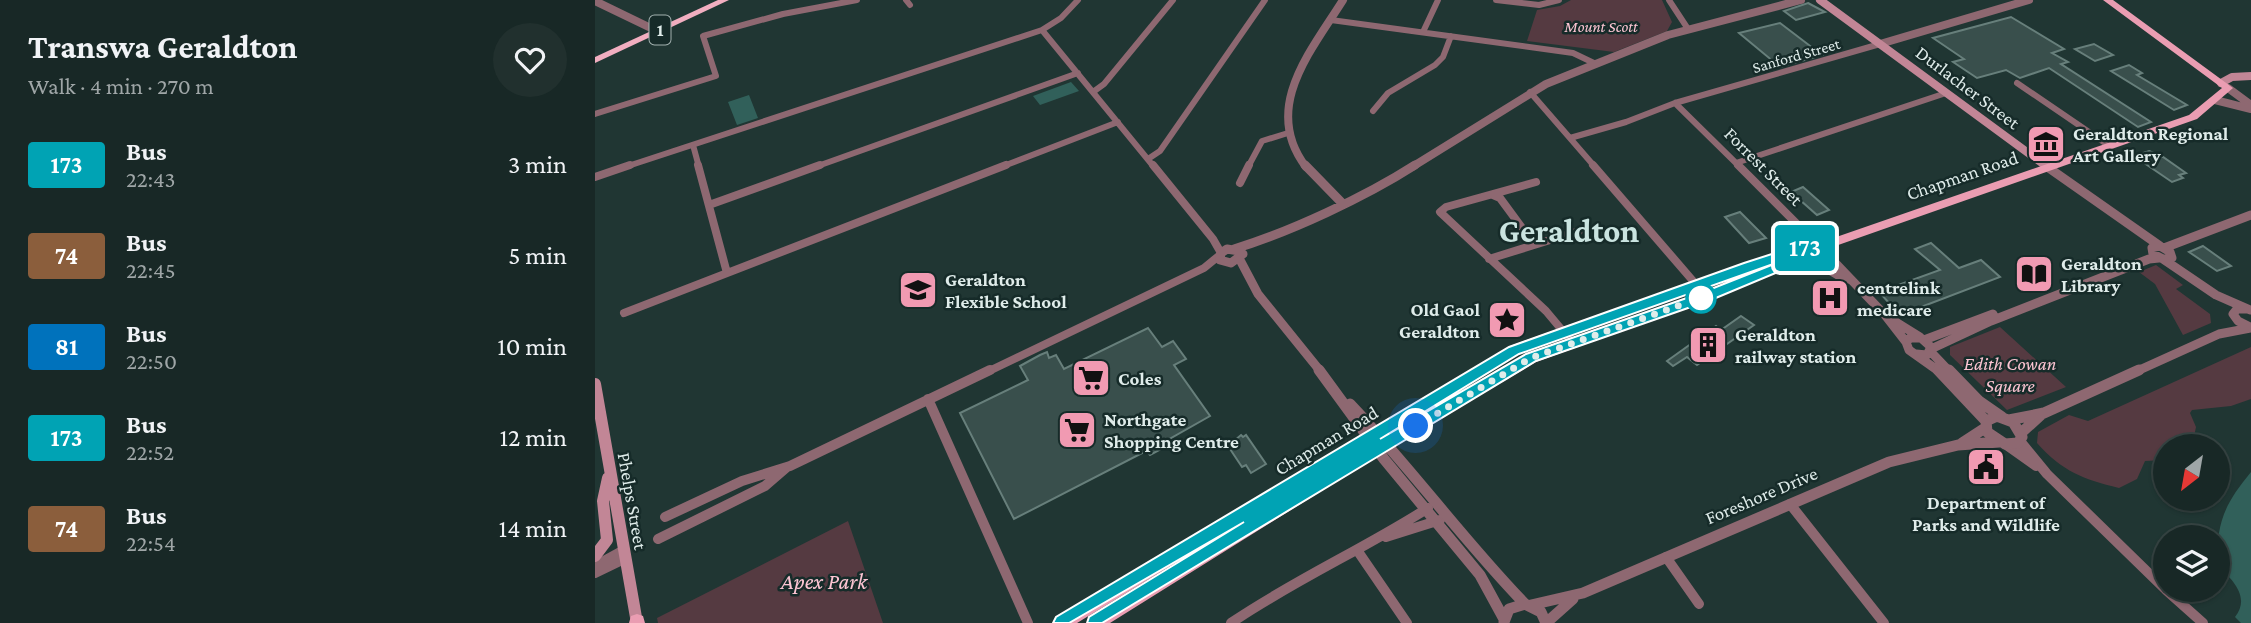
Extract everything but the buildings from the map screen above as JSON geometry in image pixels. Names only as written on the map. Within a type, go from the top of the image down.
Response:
[{"type":"highway","name":"1","points":[[595,60],[725,0]]},
{"type":"main road","name":"Durlacher Street","points":[[1820,0],[2046,166]]},
{"type":"main road","name":"Durlacher Street","points":[[1829,0],[1843,16]]},
{"type":"main road","points":[[2099,0],[2223,87]]},
{"type":"main road","points":[[2108,0],[2120,3],[2223,87]]},
{"type":"main road","points":[[2200,67],[2215,74],[2251,78]]},
{"type":"main road","points":[[2197,115],[2203,101],[2232,77]]},
{"type":"main road","points":[[2223,87],[2251,78]]},
{"type":"main road","name":"Chapman Road","points":[[1062,623],[1504,356],[1800,258],[1820,247],[2197,115],[2215,100],[2223,87]]},
{"type":"main road","name":"Chapman Road","points":[[1701,291],[1806,248],[1820,247]]},
{"type":"main road","name":"Chapman Road","points":[[1095,623],[1382,446],[1567,337]]},
{"type":"main road","name":"Phelps Street","points":[[595,384],[598,430],[609,472],[637,623]]},
{"type":"main road","points":[[595,556],[607,540],[603,501],[609,472]]},
{"type":"street","points":[[595,114],[716,76],[703,36],[783,14],[857,0]]},
{"type":"street","points":[[598,176],[1042,30],[1061,18],[1078,0]]},
{"type":"street","points":[[1093,92],[1104,84],[1173,0]]},
{"type":"street","points":[[1148,159],[1160,151],[1265,0]]},
{"type":"street","points":[[1342,203],[1303,163],[1288,133],[1286,110],[1290,89],[1343,0]]},
{"type":"street","points":[[1423,32],[1438,0]]},
{"type":"street","points":[[1496,0],[1539,5],[1559,0]]},
{"type":"street","points":[[1669,0],[1688,29]]},
{"type":"street","points":[[666,517],[734,484],[790,466],[1342,203],[1426,161],[1530,92],[1688,29],[1801,0]]},
{"type":"street","name":"Sanford Street","points":[[1570,138],[1626,122],[1675,103],[2029,0]]},
{"type":"street","points":[[595,1],[657,31]]},
{"type":"street","points":[[1331,20],[1573,53],[1597,64]]},
{"type":"street","points":[[1042,30],[1213,239],[1224,259],[1245,275],[1442,519],[1528,605],[1541,612],[1546,623]]},
{"type":"street","points":[[1373,111],[1388,93],[1435,65],[1443,57],[1451,36]]},
{"type":"street","points":[[709,205],[1078,74]]},
{"type":"street","points":[[2017,83],[2108,145]]},
{"type":"street","points":[[2223,87],[2251,107]]},
{"type":"street","points":[[1530,92],[1701,291]]},
{"type":"street","points":[[1736,163],[1946,93]]},
{"type":"street","points":[[2215,100],[2251,107]]},
{"type":"street","name":"Forrest Street","points":[[1675,103],[1820,247],[1885,315],[1909,350],[1916,354]]},
{"type":"street","points":[[624,313],[1118,122]]},
{"type":"street","points":[[1240,183],[1262,141],[1288,133]]},
{"type":"street","points":[[693,145],[727,273]]},
{"type":"street","name":"Durlacher Street","points":[[2046,166],[2216,295],[2250,311]]},
{"type":"street","points":[[1536,182],[1446,207],[1440,212],[1546,311],[1567,337]]},
{"type":"street","points":[[1493,195],[1500,198],[1534,244]]},
{"type":"street","points":[[1927,345],[2150,259],[2160,252],[2251,215]]},
{"type":"street","points":[[1489,259],[1579,231]]},
{"type":"street","points":[[1213,239],[1236,253],[1245,275]]},
{"type":"street","points":[[1800,258],[1829,268],[1861,290]]},
{"type":"street","name":"Durlacher Street","points":[[2216,295],[2234,315],[2251,328]]},
{"type":"street","points":[[2219,334],[2237,309],[2250,311]]},
{"type":"street","name":"Forrest Street","points":[[1885,315],[1927,345],[1979,401],[2007,419],[2021,437]]},
{"type":"street","points":[[1986,424],[1993,417],[2007,419],[2044,413],[2219,334],[2251,328]]},
{"type":"street","points":[[1906,342],[1913,337],[1927,345]]},
{"type":"street","points":[[1916,354],[1924,355],[1927,345]]},
{"type":"street","points":[[1916,354],[1939,372],[1986,424],[1990,436],[2047,474],[2153,577]]},
{"type":"street","points":[[928,398],[1028,623]]},
{"type":"street","points":[[2044,413],[2021,437],[2047,474]]},
{"type":"street","name":"Foreshore Drive","points":[[1958,445],[1986,424]]},
{"type":"street","name":"Foreshore Drive","points":[[1546,623],[1583,593],[1889,462],[1958,445],[2014,444],[2021,437]]},
{"type":"street","points":[[658,539],[765,486],[790,466]]},
{"type":"street","points":[[1790,503],[1884,623]]},
{"type":"street","points":[[1231,623],[1278,591],[1380,539],[1431,506]]},
{"type":"street","points":[[1380,539],[1442,519]]},
{"type":"street","points":[[1442,519],[1494,597],[1504,621]]},
{"type":"street","points":[[1357,550],[1407,623]]},
{"type":"street","points":[[595,566],[623,555]]},
{"type":"street","points":[[595,573],[623,555]]},
{"type":"street","points":[[1667,557],[1699,604]]},
{"type":"street","name":"Foreshore Drive","points":[[1528,605],[1583,593]]},
{"type":"street","points":[[2179,602],[2203,623]]},
{"type":"street","points":[[1504,621],[1509,610],[1528,605]]},
{"type":"street","points":[[2190,613],[2197,623]]},
{"type":"green space","name":"Mount Scott","points":[[1571,0],[1662,0],[1672,22],[1667,31],[1614,52],[1527,41],[1537,10],[1560,6]]},
{"type":"green space","points":[[2156,265],[2183,285],[2176,289],[2210,314],[2211,323],[2183,335],[2155,284],[2139,272]]},
{"type":"green space","name":"Edith Cowan Square","points":[[2000,327],[2066,387],[2007,410],[1950,355],[1950,347]]},
{"type":"green space","points":[[2251,347],[2251,399],[2231,406],[2192,410],[2190,413],[2196,427],[2195,434],[2153,434],[2153,461],[2145,461],[2137,479],[2119,488],[2074,473],[2037,443],[2038,432],[2069,415],[2088,421]]},
{"type":"green space","name":"Apex Park","points":[[848,521],[883,623],[658,623],[657,618]]},
{"type":"shaded area","points":[[1071,82],[1079,91],[1040,105],[1033,96]]},
{"type":"shaded area","points":[[749,95],[758,118],[737,125],[728,102]]},
{"type":"shaded area","points":[[2251,472],[2251,623],[2241,623],[2235,617],[2241,602],[2238,589],[2230,578],[2230,525],[2220,525],[2226,511],[2230,511],[2230,502]]},
{"type":"bus line","name":"173","points":[[1062,623],[1514,351],[1540,339],[1749,267],[1806,248],[1820,247],[1812,253],[1706,296],[1531,358],[1377,449],[1095,623]]},
{"type":"place","name":"Geraldton Regional Art Gallery","points":[[2046,144]]},
{"type":"place","name":"Geraldton Library","points":[[2034,274]]},
{"type":"place","name":"Geraldton Flexible School","points":[[918,290]]},
{"type":"place","name":"centrelink medicare","points":[[1830,298]]},
{"type":"place","name":"Old Gaol Geraldton","points":[[1507,320]]},
{"type":"place","name":"Geraldton railway station","points":[[1708,345]]},
{"type":"place","name":"Coles","points":[[1091,378]]},
{"type":"place","name":"Northgate Shopping Centre","points":[[1077,430]]},
{"type":"place","name":"Department of Parks and Wildlife","points":[[1986,467]]},
{"type":"district","name":"Geraldton","points":[[1569,230]]},
{"type":"route","points":[[1416,426],[1531,358],[1706,296],[1701,298]]}]
